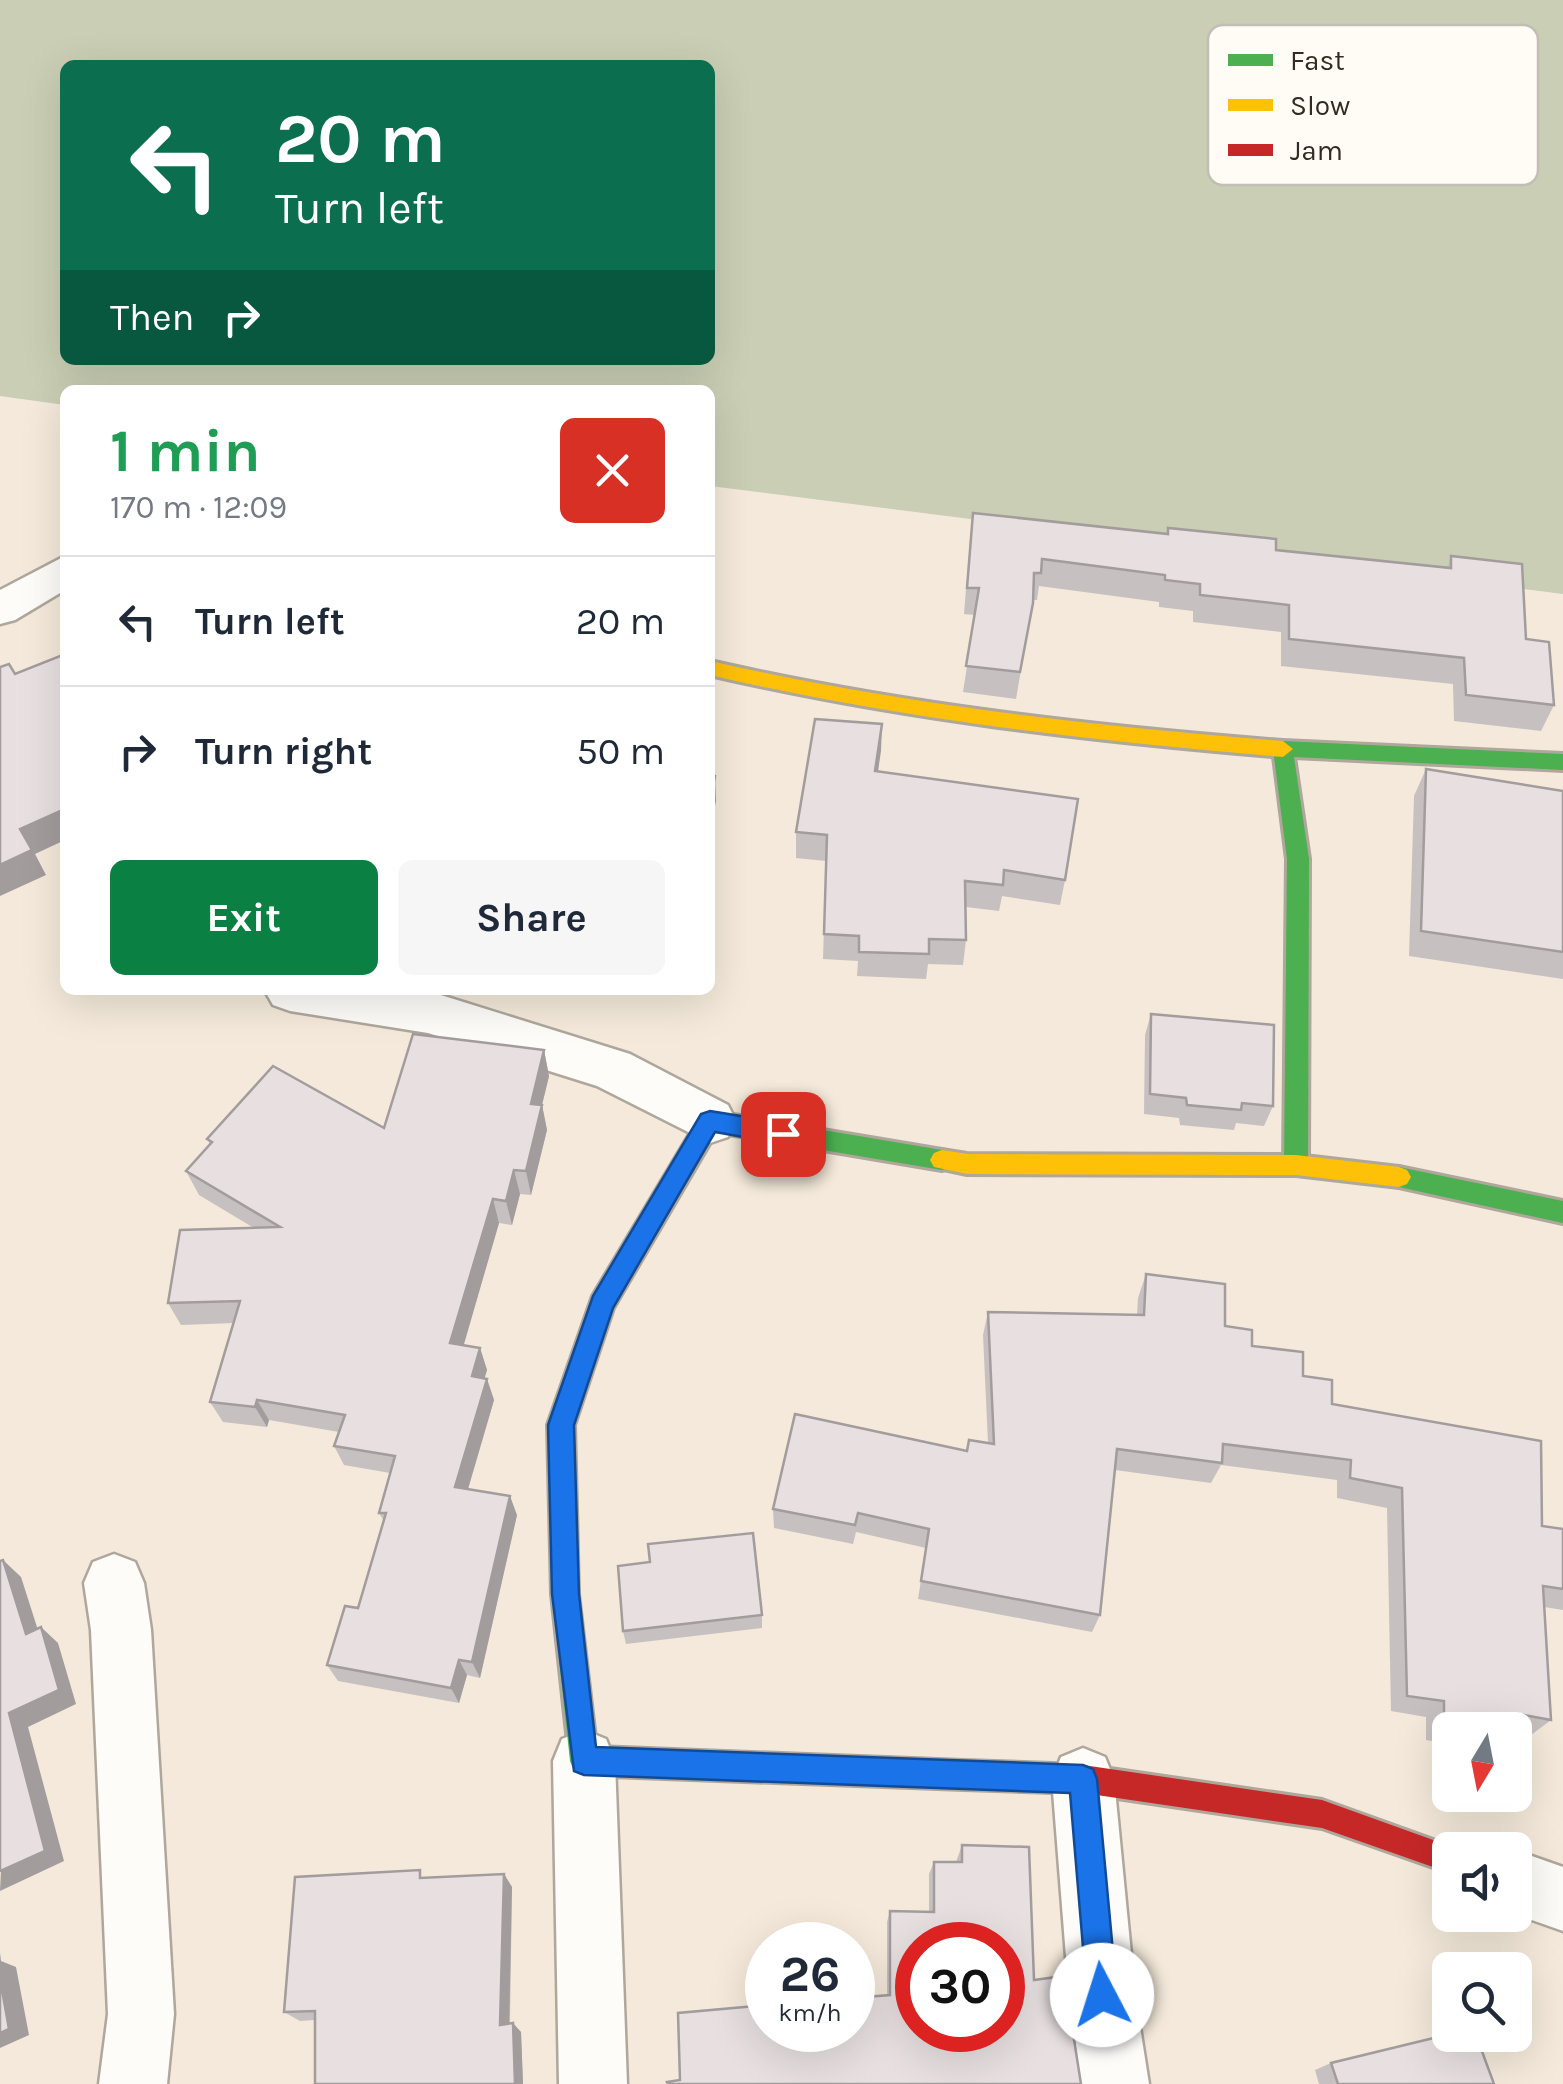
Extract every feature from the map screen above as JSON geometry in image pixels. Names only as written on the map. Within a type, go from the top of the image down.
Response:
[{"type":"street","points":[[0,609],[60,574]]},
{"type":"street","points":[[715,669],[785,687],[1094,734],[1283,749],[1563,762]]},
{"type":"street","points":[[1283,749],[1298,859],[1296,1166]]},
{"type":"street","points":[[316,995],[428,1012],[612,1069],[710,1121],[966,1164],[1296,1166],[1391,1175],[1563,1212]]},
{"type":"street","points":[[593,2084],[584,1761],[565,1594],[561,1425],[602,1304],[710,1121]]},
{"type":"street","points":[[114,1582],[121,1630],[141,2014],[134,2084]]},
{"type":"street","points":[[584,1761],[1083,1779],[1322,1814],[1432,1853]]},
{"type":"street","points":[[1083,1779],[1102,1995],[1115,2084]]},
{"type":"street","points":[[1532,1888],[1563,1899]]},
{"type":"green space","points":[[0,0],[1563,0],[1563,594],[715,487],[715,385],[60,385],[60,404],[0,396]]},
{"type":"building","points":[[973,513],[1168,534],[1168,528],[1276,539],[1276,550],[1451,568],[1451,556],[1522,564],[1526,639],[1549,642],[1554,705],[1466,695],[1464,658],[1289,639],[1289,605],[1200,595],[1200,584],[1165,580],[1165,575],[1042,559],[1041,573],[1034,573],[1033,603],[1020,672],[966,666],[979,588],[967,588]]},
{"type":"building","points":[[60,656],[60,811],[20,829],[32,850],[0,865],[0,667],[9,664],[15,674]]},
{"type":"building","points":[[815,719],[882,724],[875,771],[1078,799],[1065,880],[1004,870],[1003,885],[965,881],[966,940],[929,939],[929,954],[859,952],[859,936],[824,934],[827,835],[796,832]]},
{"type":"building","points":[[1426,769],[1563,791],[1563,952],[1421,931]]},
{"type":"building","points":[[1151,1014],[1274,1025],[1273,1106],[1242,1103],[1241,1110],[1187,1105],[1186,1098],[1150,1094]]},
{"type":"building","points":[[413,1034],[544,1050],[531,1104],[542,1105],[526,1171],[514,1170],[506,1201],[493,1199],[450,1343],[480,1348],[472,1376],[487,1379],[455,1487],[510,1496],[472,1662],[459,1660],[451,1688],[327,1665],[345,1606],[358,1608],[386,1513],[379,1513],[395,1456],[334,1446],[345,1415],[257,1400],[255,1407],[210,1402],[240,1301],[168,1303],[180,1230],[280,1227],[186,1171],[212,1142],[207,1139],[273,1066],[384,1128]]},
{"type":"building","points":[[1146,1274],[1225,1284],[1225,1326],[1252,1330],[1252,1346],[1303,1352],[1303,1376],[1332,1380],[1332,1404],[1541,1441],[1542,1526],[1563,1529],[1563,1589],[1543,1586],[1551,1720],[1532,1716],[1532,1712],[1444,1712],[1444,1701],[1407,1696],[1402,1488],[1350,1478],[1351,1460],[1223,1444],[1222,1463],[1117,1449],[1100,1615],[921,1581],[929,1529],[858,1513],[855,1525],[773,1509],[795,1414],[967,1451],[969,1440],[994,1444],[988,1312],[1144,1315]]},
{"type":"building","points":[[753,1533],[762,1615],[623,1631],[618,1566],[650,1562],[648,1544]]},
{"type":"building","points":[[3,1560],[26,1634],[41,1627],[59,1690],[9,1713],[45,1851],[0,1871],[0,1561]]},
{"type":"building","points":[[962,1845],[1029,1847],[1034,1980],[1064,1976],[1081,2084],[668,2084],[680,2080],[678,2013],[745,2007],[745,2052],[875,2052],[875,1996],[890,1995],[890,1911],[934,1912],[934,1862],[962,1862]]},
{"type":"building","points":[[420,1870],[420,1878],[504,1874],[500,2025],[513,2023],[515,2084],[315,2084],[315,2011],[284,2012],[295,1877]]},
{"type":"building","points":[[0,1979],[9,2029],[0,2033]]},
{"type":"building","points":[[1432,2038],[1432,2052],[1482,2052],[1494,2084],[1338,2084],[1331,2063]]},
{"type":"traffic: fast","points":[[1296,1165],[1298,859],[1283,749],[1563,762]]},
{"type":"traffic: fast","points":[[942,1160],[710,1121],[602,1304],[561,1425],[565,1594],[584,1761],[964,1775]]},
{"type":"traffic: fast","points":[[1399,1177],[1563,1212]]},
{"type":"traffic: slow","points":[[715,669],[923,710],[1139,737],[1283,749]]},
{"type":"traffic: slow","points":[[942,1160],[967,1164],[1296,1165],[1399,1177]]},
{"type":"traffic: jam","points":[[964,1775],[1083,1779],[1322,1814],[1432,1853]]},
{"type":"route","points":[[783,1134],[710,1121],[602,1304],[561,1425],[565,1594],[584,1761],[1083,1779],[1102,1995]]}]
